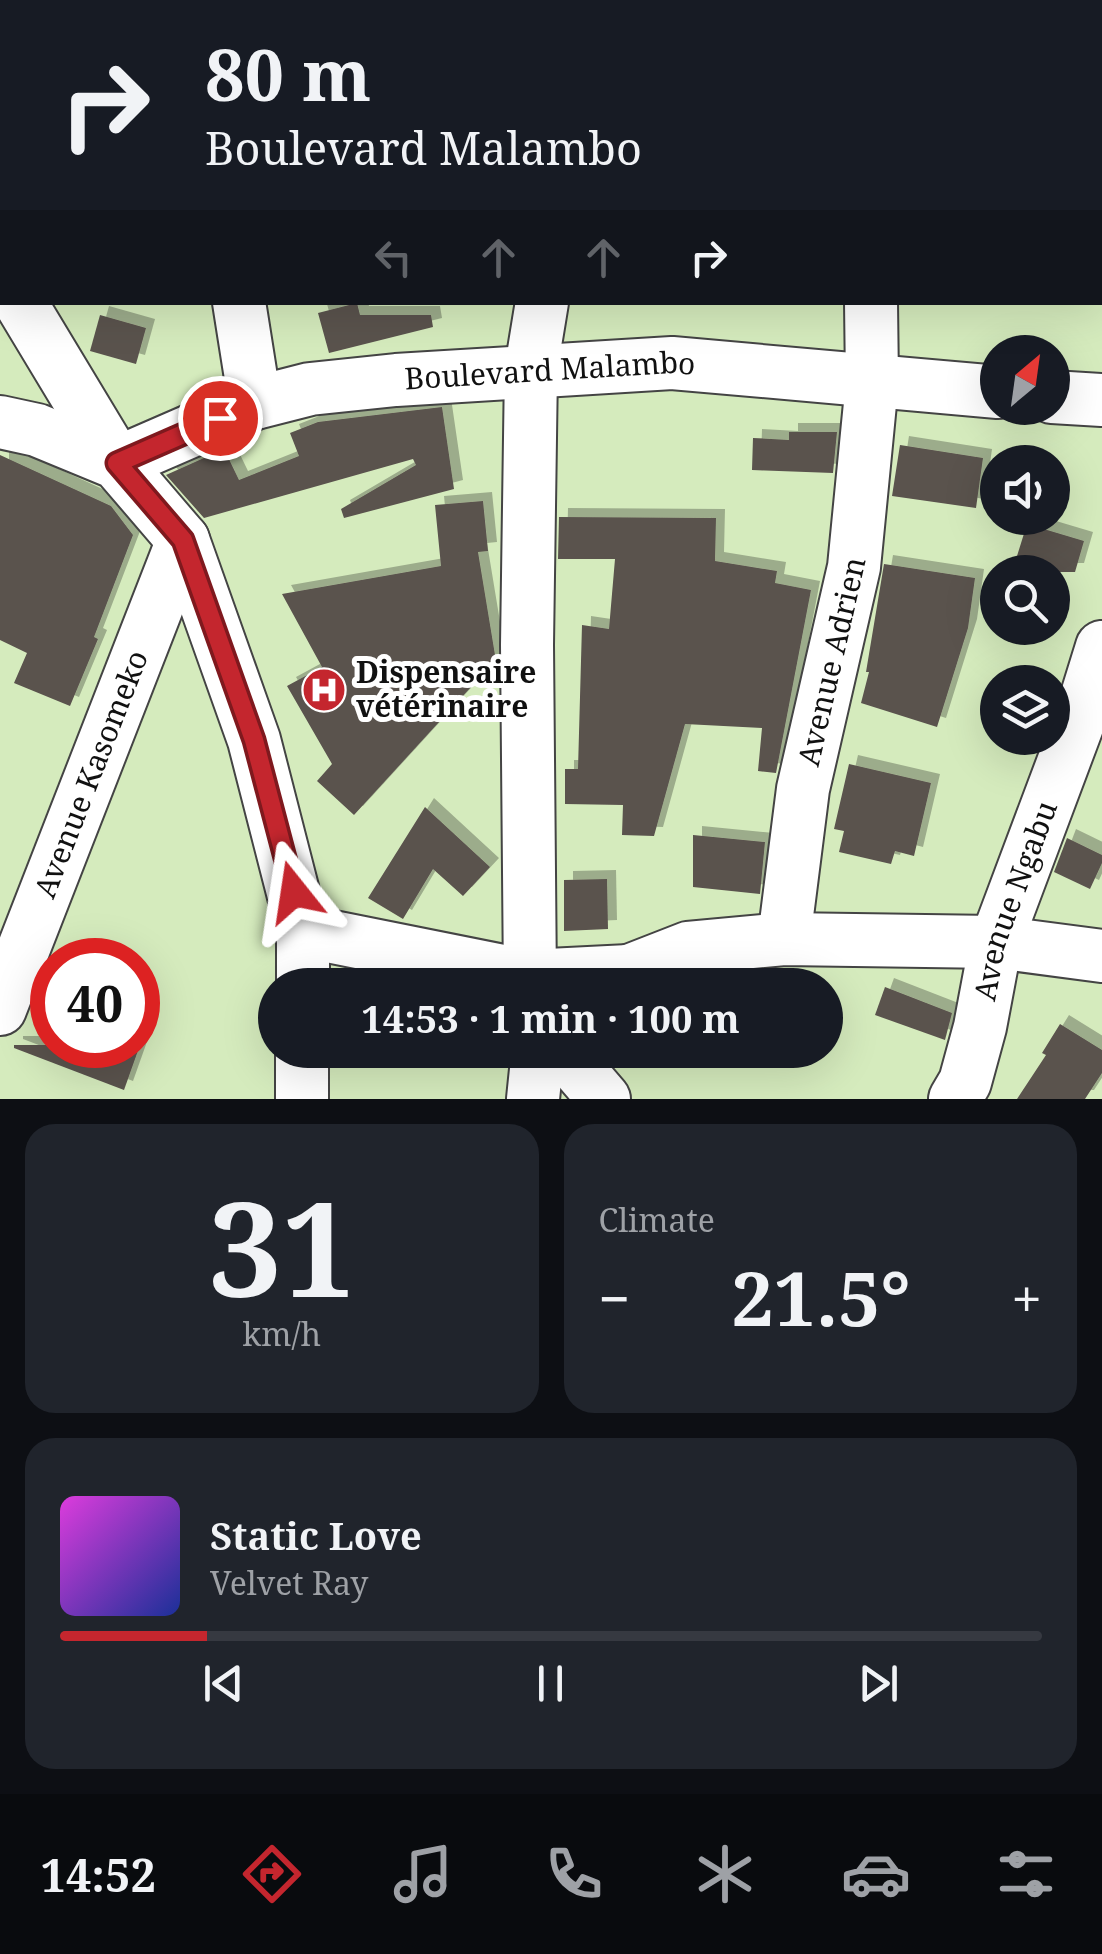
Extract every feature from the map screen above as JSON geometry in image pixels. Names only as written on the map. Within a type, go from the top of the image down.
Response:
[{"type":"street","points":[[22,305],[117,463],[183,540],[254,740],[303,931],[303,968]]},
{"type":"street","points":[[239,305],[255,403]]},
{"type":"street","points":[[529,968],[530,370],[541,305]]},
{"type":"street","name":"Avenue Adrien","points":[[784,939],[803,789],[854,566],[872,383],[871,305]]},
{"type":"street","name":"Boulevard Malambo","points":[[117,463],[255,403],[310,389],[530,370],[672,363],[980,391]]},
{"type":"street","points":[[1070,398],[1102,400]]},
{"type":"street","points":[[0,422],[36,430],[117,463]]},
{"type":"street","name":"Avenue Kasomeko","points":[[0,1010],[183,540]]},
{"type":"street","name":"Avenue Ngabu","points":[[955,1099],[980,1027],[996,942],[1080,718],[1102,647]]},
{"type":"street","points":[[303,931],[470,968]]},
{"type":"street","points":[[641,968],[688,948],[784,939],[996,942],[1102,956]]},
{"type":"street","points":[[302,1068],[302,1099]]},
{"type":"street","points":[[532,1099],[536,1068]]},
{"type":"street","points":[[577,1068],[604,1099]]},
{"type":"green space","points":[[0,305],[1102,305],[1102,1099],[0,1099]]},
{"type":"building","points":[[358,305],[360,315],[431,315],[433,327],[329,353],[318,313]]},
{"type":"building","points":[[100,315],[146,328],[136,364],[90,351]]},
{"type":"building","points":[[442,407],[454,489],[344,518],[341,509],[416,465],[413,459],[204,518],[166,475],[224,449],[239,480],[299,456],[290,433],[318,422]]},
{"type":"building","points":[[789,432],[837,432],[833,473],[752,470],[753,438],[789,440]]},
{"type":"building","points":[[900,445],[980,458],[976,508],[892,496]]},
{"type":"building","points":[[0,455],[111,506],[133,535],[94,637],[98,639],[70,706],[14,683],[27,653],[0,640]]},
{"type":"building","points":[[483,501],[488,551],[478,552],[497,686],[482,675],[354,815],[317,781],[332,764],[287,686],[322,667],[282,594],[441,566],[435,505]]},
{"type":"building","points":[[559,517],[716,518],[715,561],[777,571],[775,583],[811,590],[776,773],[758,771],[762,728],[685,724],[654,836],[622,835],[623,805],[565,804],[565,769],[578,769],[582,625],[609,629],[615,559],[558,559]]},
{"type":"building","points":[[1024,535],[1064,535],[1084,541],[1075,572],[1070,572],[1070,555],[1017,555]]},
{"type":"building","points":[[884,564],[975,578],[968,628],[937,727],[861,703]]},
{"type":"building","points":[[849,764],[931,783],[914,856],[895,851],[891,864],[839,852],[844,831],[834,829]]},
{"type":"building","points":[[425,807],[490,867],[463,896],[433,869],[403,919],[368,898]]},
{"type":"building","points":[[693,835],[765,842],[760,894],[693,887]]},
{"type":"building","points":[[1067,838],[1102,855],[1090,889],[1054,872]]},
{"type":"building","points":[[607,879],[608,929],[564,931],[564,880]]},
{"type":"building","points":[[885,987],[952,1013],[945,1040],[875,1015]]},
{"type":"building","points":[[1060,1024],[1102,1050],[1102,1073],[1085,1099],[1017,1099],[1046,1055],[1042,1053]]},
{"type":"building","points":[[30,1045],[30,1054],[14,1048]]},
{"type":"building","points":[[66,1068],[132,1068],[124,1090]]},
{"type":"place","name":"Dispensaire vétérinaire","points":[[324,690]]},
{"type":"route","points":[[220,418],[117,463],[183,540],[254,740],[294,892]]}]
